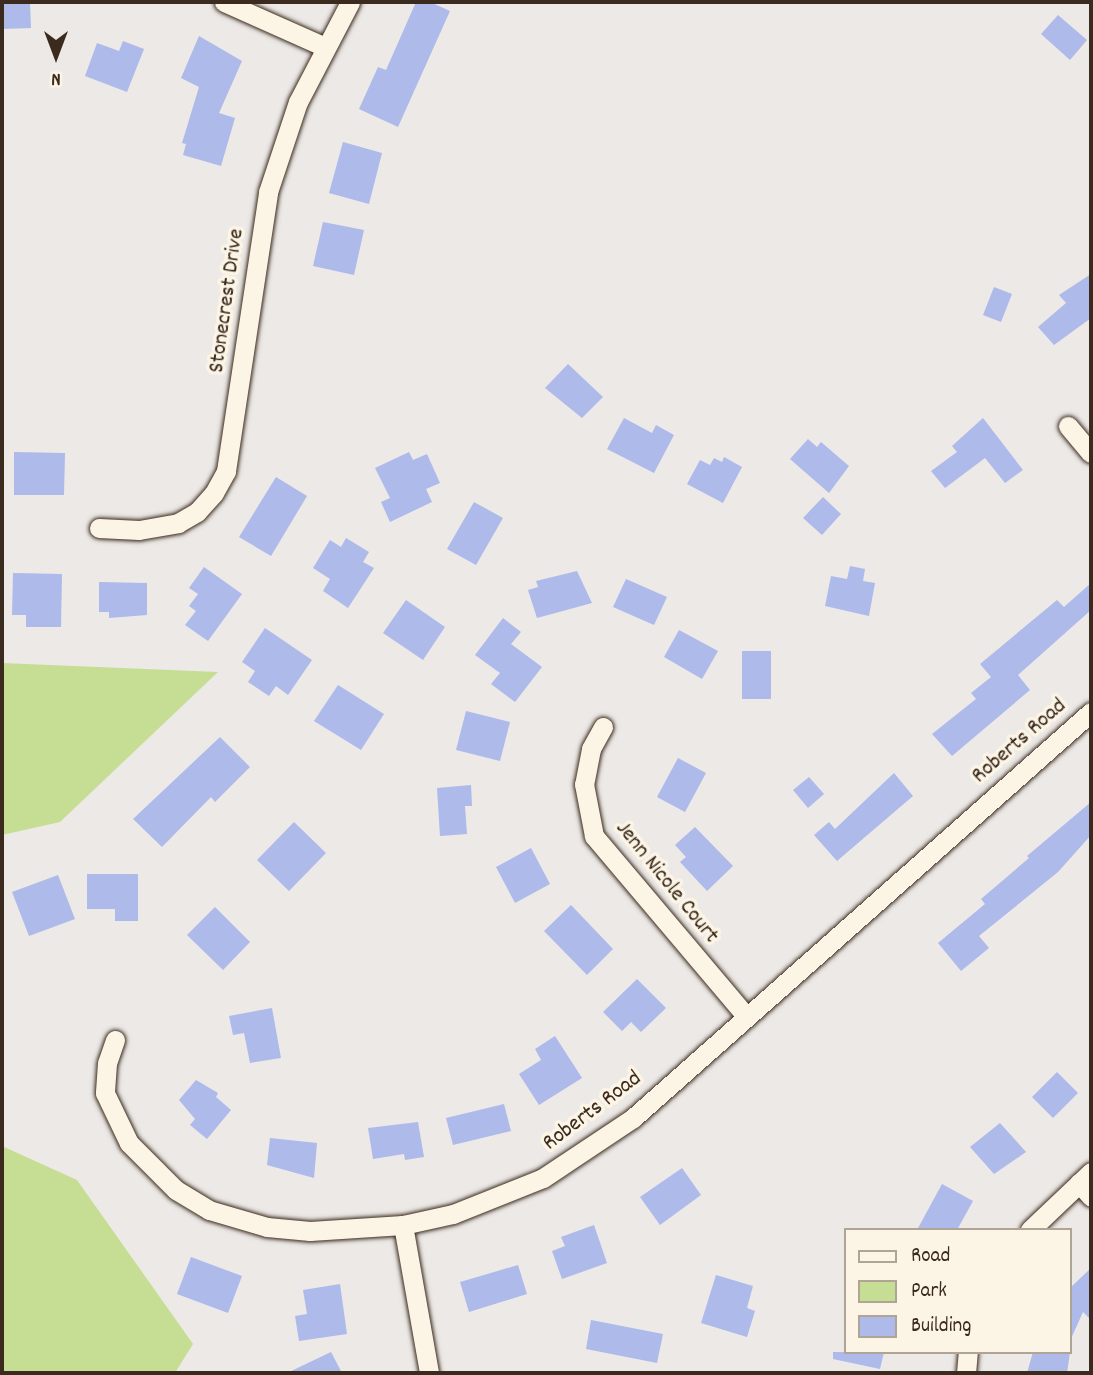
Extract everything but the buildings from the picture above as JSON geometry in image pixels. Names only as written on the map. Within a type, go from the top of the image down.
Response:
[{"type":"street","points":[[224,2],[325,47]]},
{"type":"street","name":"Stonecrest Drive","points":[[99,528],[139,530],[177,523],[197,512],[215,494],[226,471],[268,192],[298,102],[351,2]]},
{"type":"street","points":[[1068,426],[1091,453]]},
{"type":"street","name":"Roberts Road","points":[[114,1040],[104,1078],[114,1117],[146,1164],[176,1190],[209,1210],[267,1227],[310,1231],[402,1225],[503,1197],[583,1155],[633,1118],[1091,712]]},
{"type":"street","name":"Jenn Nicole Court","points":[[604,727],[591,749],[584,783],[594,836],[746,1016]]},
{"type":"street","points":[[1032,1228],[1087,1184]]},
{"type":"street","points":[[402,1225],[429,1373]]},
{"type":"street","points":[[966,1373],[968,1354]]},
{"type":"green space","points":[[2,663],[218,672],[60,822],[2,835]]},
{"type":"green space","points":[[2,1146],[77,1180],[193,1344],[175,1373],[2,1373]]}]
